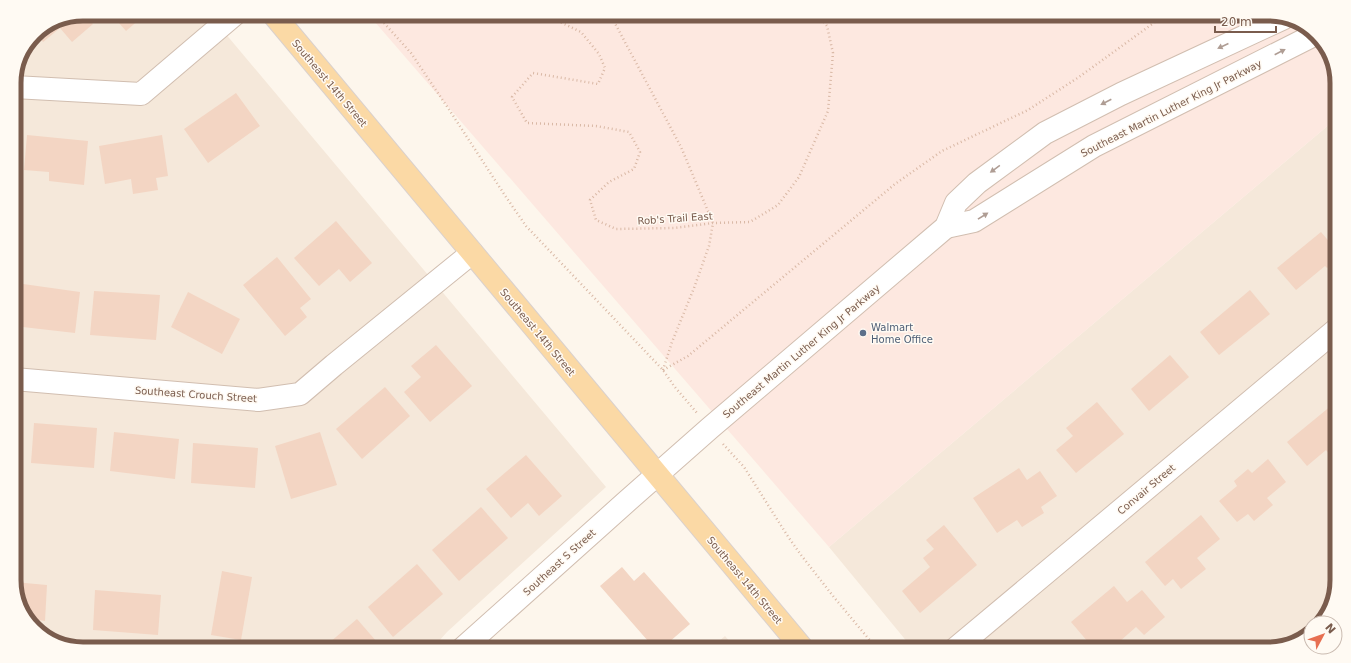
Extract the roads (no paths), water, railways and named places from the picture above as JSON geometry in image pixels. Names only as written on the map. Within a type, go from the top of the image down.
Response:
[{"type":"main road","name":"Southeast 14th Street","points":[[279,21],[796,642]]},
{"type":"street","points":[[21,86],[141,94],[227,21]]},
{"type":"street","name":"Southeast Martin Luther King Jr Parkway","points":[[658,476],[719,421],[946,227],[956,203],[977,182],[1045,132],[1121,94],[1276,22]]},
{"type":"street","name":"Southeast Martin Luther King Jr Parkway","points":[[946,227],[974,221],[1094,146],[1310,37]]},
{"type":"street","name":"Southeast Crouch Street","points":[[21,380],[258,400],[300,394],[472,253]]},
{"type":"street","name":"Convair Street","points":[[963,642],[1330,335]]},
{"type":"street","name":"Southeast S Street","points":[[470,642],[624,503],[658,476]]},
{"type":"place","name":"Walmart Home Office","points":[[863,333]]}]
